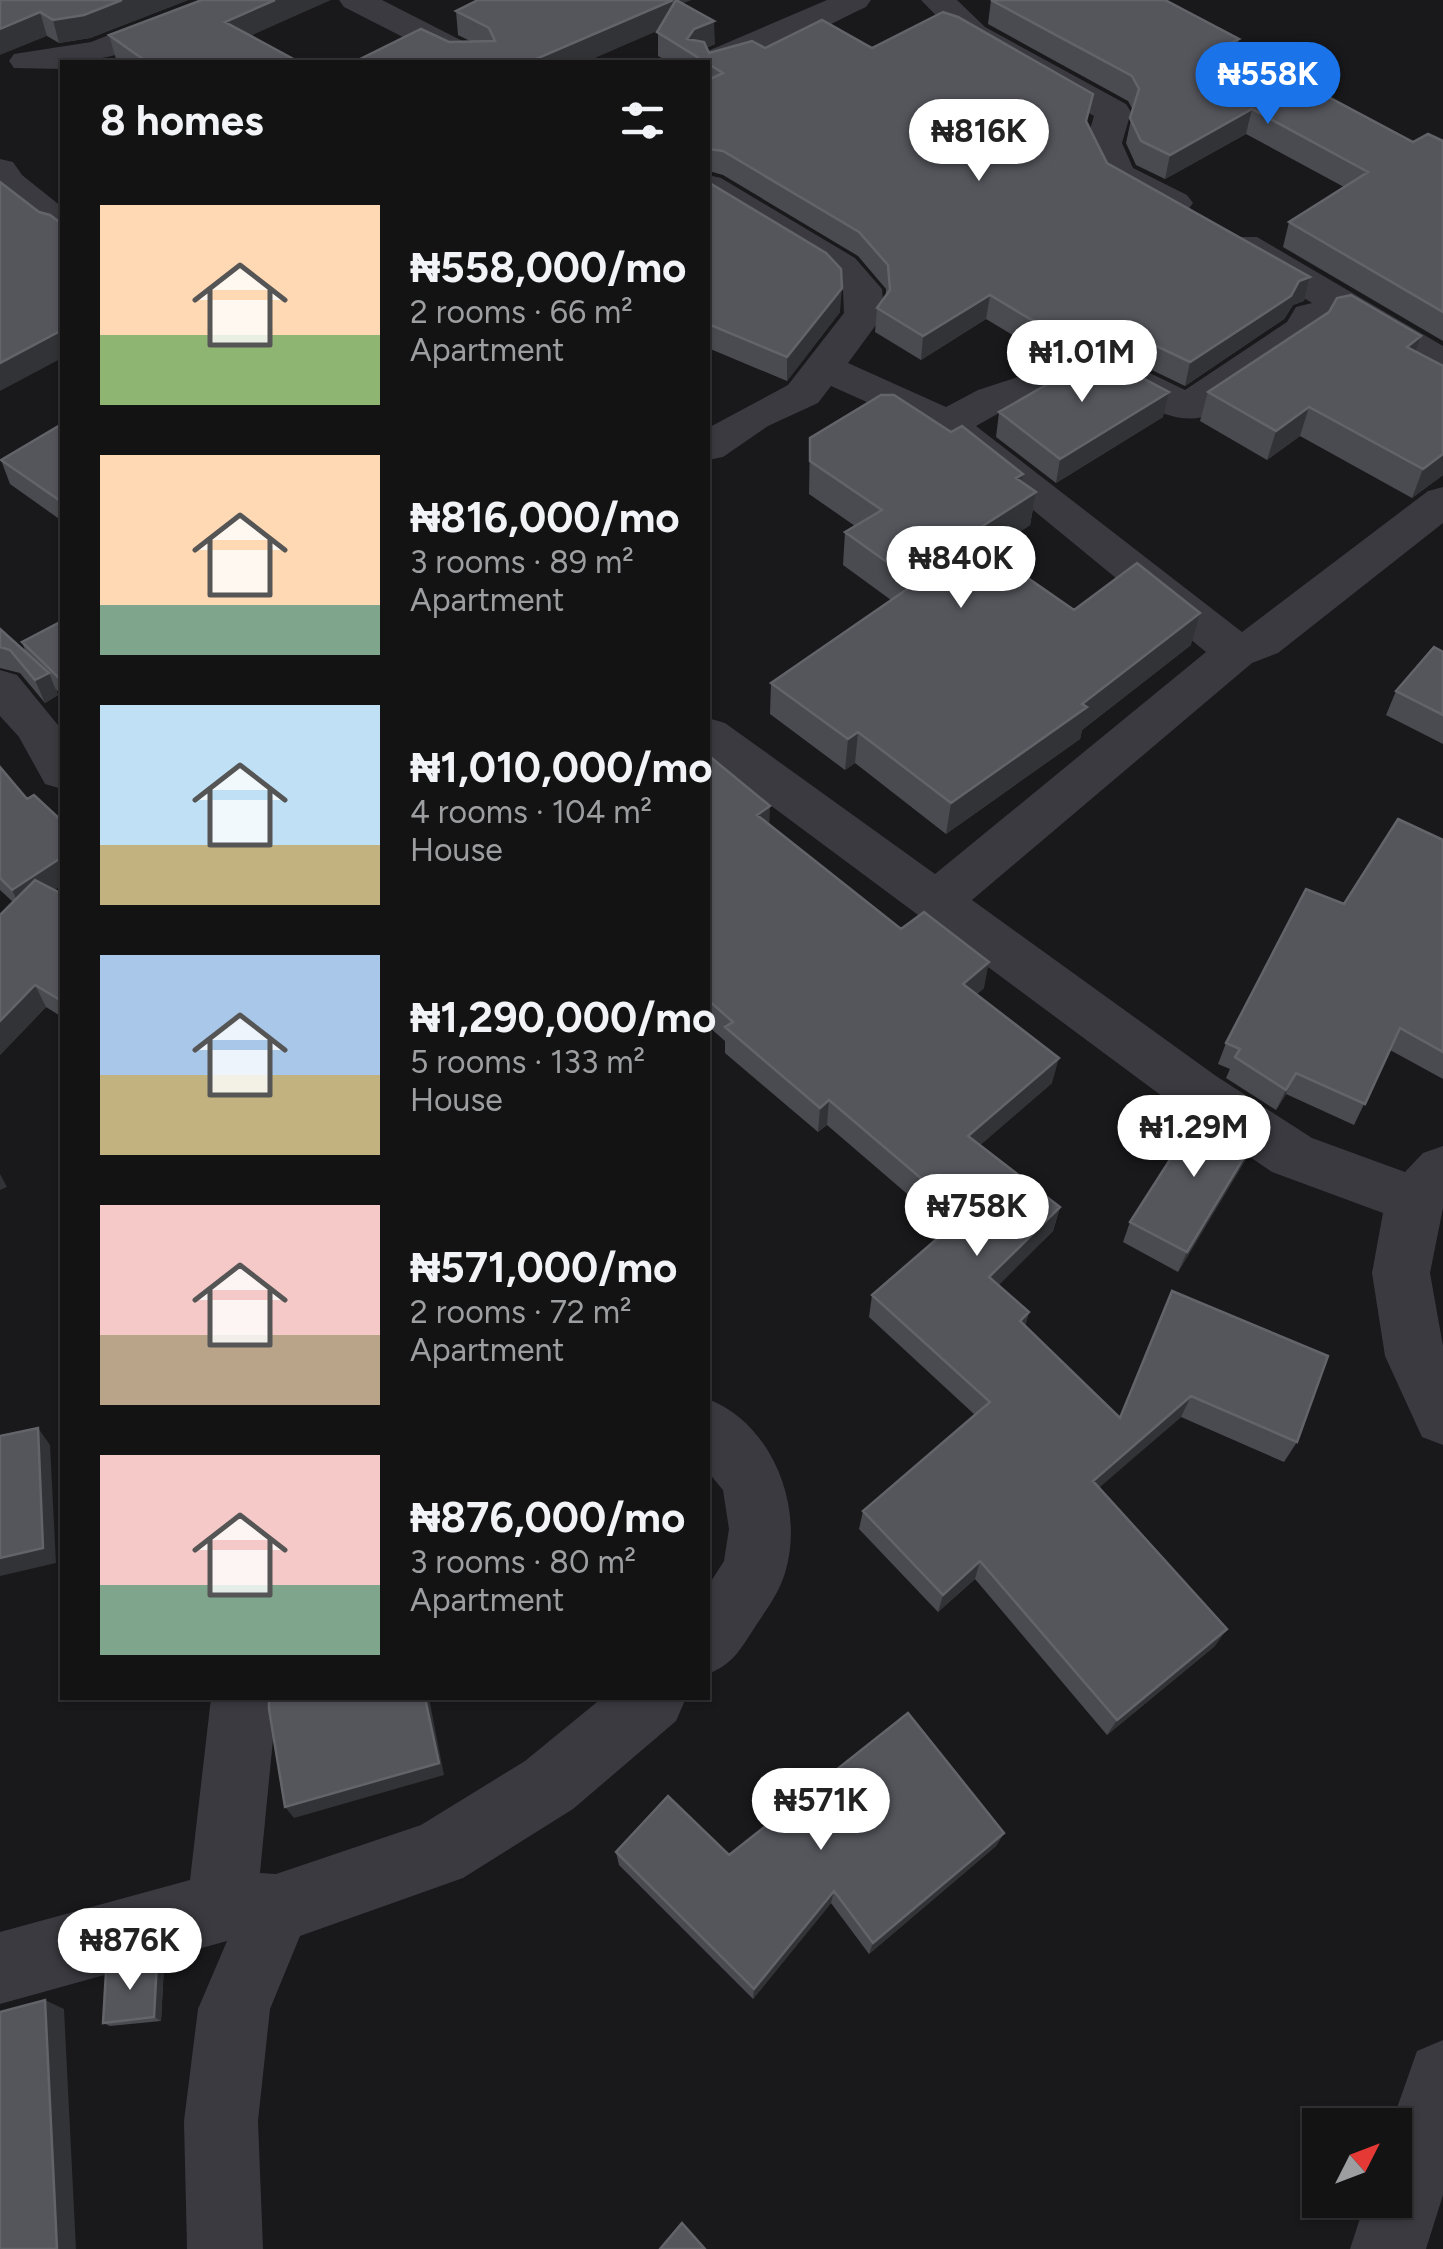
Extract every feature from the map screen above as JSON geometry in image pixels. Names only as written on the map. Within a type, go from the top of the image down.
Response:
[{"type":"street","points":[[0,86],[13,51],[53,62],[116,44],[227,0]]},
{"type":"street","points":[[356,0],[474,60]]},
{"type":"street","points":[[938,0],[973,34],[1113,112],[1104,143],[1117,175],[1207,223],[1443,363]]},
{"type":"street","points":[[710,62],[841,2]]},
{"type":"street","points":[[0,170],[52,217]]},
{"type":"street","points":[[710,187],[842,266],[862,289],[864,314],[804,394],[753,417],[710,446]]},
{"type":"street","points":[[0,220],[52,217]]},
{"type":"street","points":[[947,424],[993,399],[1102,363],[1187,408],[1304,329],[1310,315],[1350,307]]},
{"type":"street","points":[[826,368],[947,424],[1236,652]]},
{"type":"street","points":[[937,901],[1236,652],[1262,642],[1443,501]]},
{"type":"street","points":[[0,687],[36,725],[60,767]]},
{"type":"street","points":[[710,736],[1196,1092],[1292,1155],[1429,1185],[1401,1274],[1429,1358],[1443,1417]]},
{"type":"street","points":[[710,1429],[752,1478],[760,1529],[754,1571],[710,1639]]},
{"type":"street","points":[[225,2249],[221,2120],[249,1908],[244,1700]]},
{"type":"street","points":[[0,1968],[249,1908],[439,1854],[549,1784],[651,1700]]},
{"type":"street","points":[[1388,2249],[1443,2076]]},
{"type":"building","points":[[0,0],[122,0],[84,15],[53,20],[40,12],[0,29]]},
{"type":"building","points":[[202,0],[275,0],[225,22],[295,60],[144,60],[109,35]]},
{"type":"building","points":[[478,0],[673,0],[534,60],[358,60],[421,29],[449,42],[495,41],[489,28],[456,11]]},
{"type":"building","points":[[676,0],[714,21],[694,29],[687,39],[704,42],[709,53],[752,41],[765,48],[822,20],[872,48],[943,12],[958,17],[1093,94],[1086,121],[1107,163],[1310,277],[1299,281],[1291,296],[1190,362],[1108,323],[1060,337],[990,295],[923,336],[877,308],[890,290],[888,265],[859,232],[723,151],[710,149],[710,79],[723,73],[710,65],[710,60],[702,60],[657,32]]},
{"type":"building","points":[[991,0],[1165,0],[1239,39],[1229,44],[1413,142],[1428,134],[1443,141],[1443,312],[1289,222],[1368,172],[1252,109],[1170,155],[1141,141],[1130,118],[1139,89],[1132,76]]},
{"type":"building","points":[[0,182],[39,212],[60,222],[60,331],[0,363]]},
{"type":"building","points":[[710,183],[826,253],[841,269],[842,288],[787,357],[710,325]]},
{"type":"building","points":[[1351,295],[1421,336],[1407,347],[1443,366],[1443,454],[1423,469],[1309,407],[1276,431],[1208,392],[1329,312],[1337,298]]},
{"type":"building","points":[[1103,357],[1169,392],[1060,459],[999,412],[1081,365]]},
{"type":"building","points":[[881,395],[894,395],[951,432],[962,426],[1023,474],[1016,478],[1036,492],[967,536],[1074,610],[1137,563],[1200,613],[1082,704],[1087,707],[951,803],[858,732],[848,739],[771,683],[916,583],[845,532],[882,510],[810,461],[810,438]]},
{"type":"building","points":[[60,425],[60,501],[1,460]]},
{"type":"building","points":[[60,622],[60,679],[22,642]]},
{"type":"building","points":[[0,629],[49,673],[35,680],[10,650],[0,647]]},
{"type":"building","points":[[1434,647],[1443,652],[1443,715],[1396,691]]},
{"type":"building","points":[[710,757],[770,806],[757,815],[901,929],[924,912],[989,962],[963,984],[1059,1058],[968,1136],[1060,1207],[989,1277],[1029,1312],[1020,1321],[1120,1418],[1172,1291],[1328,1356],[1297,1442],[1191,1396],[1093,1481],[1227,1629],[1117,1720],[980,1561],[943,1595],[863,1511],[990,1402],[872,1295],[961,1218],[953,1211],[956,1208],[829,1100],[820,1108],[725,1027],[733,1022],[710,1002]]},
{"type":"building","points":[[0,767],[27,799],[34,795],[60,819],[60,858],[12,890],[0,878]]},
{"type":"building","points":[[1398,819],[1443,840],[1443,1052],[1400,1028],[1365,1104],[1296,1073],[1286,1090],[1235,1057],[1240,1049],[1226,1043],[1306,889],[1344,904]]},
{"type":"building","points":[[35,880],[60,893],[60,1000],[35,985],[0,1021],[0,915]]},
{"type":"building","points":[[1205,1105],[1255,1139],[1187,1252],[1130,1222]]},
{"type":"building","points":[[38,1428],[43,1548],[0,1558],[0,1436]]},
{"type":"building","points":[[269,1700],[425,1700],[439,1763],[285,1807]]},
{"type":"building","points":[[908,1713],[1004,1833],[873,1943],[834,1891],[754,1989],[616,1852],[668,1796],[729,1855]]},
{"type":"building","points":[[157,1961],[154,2017],[103,2023],[106,1972]]},
{"type":"building","points":[[45,2000],[57,2249],[0,2249],[0,2012]]},
{"type":"building","points":[[682,2223],[705,2249],[660,2249]]}]
